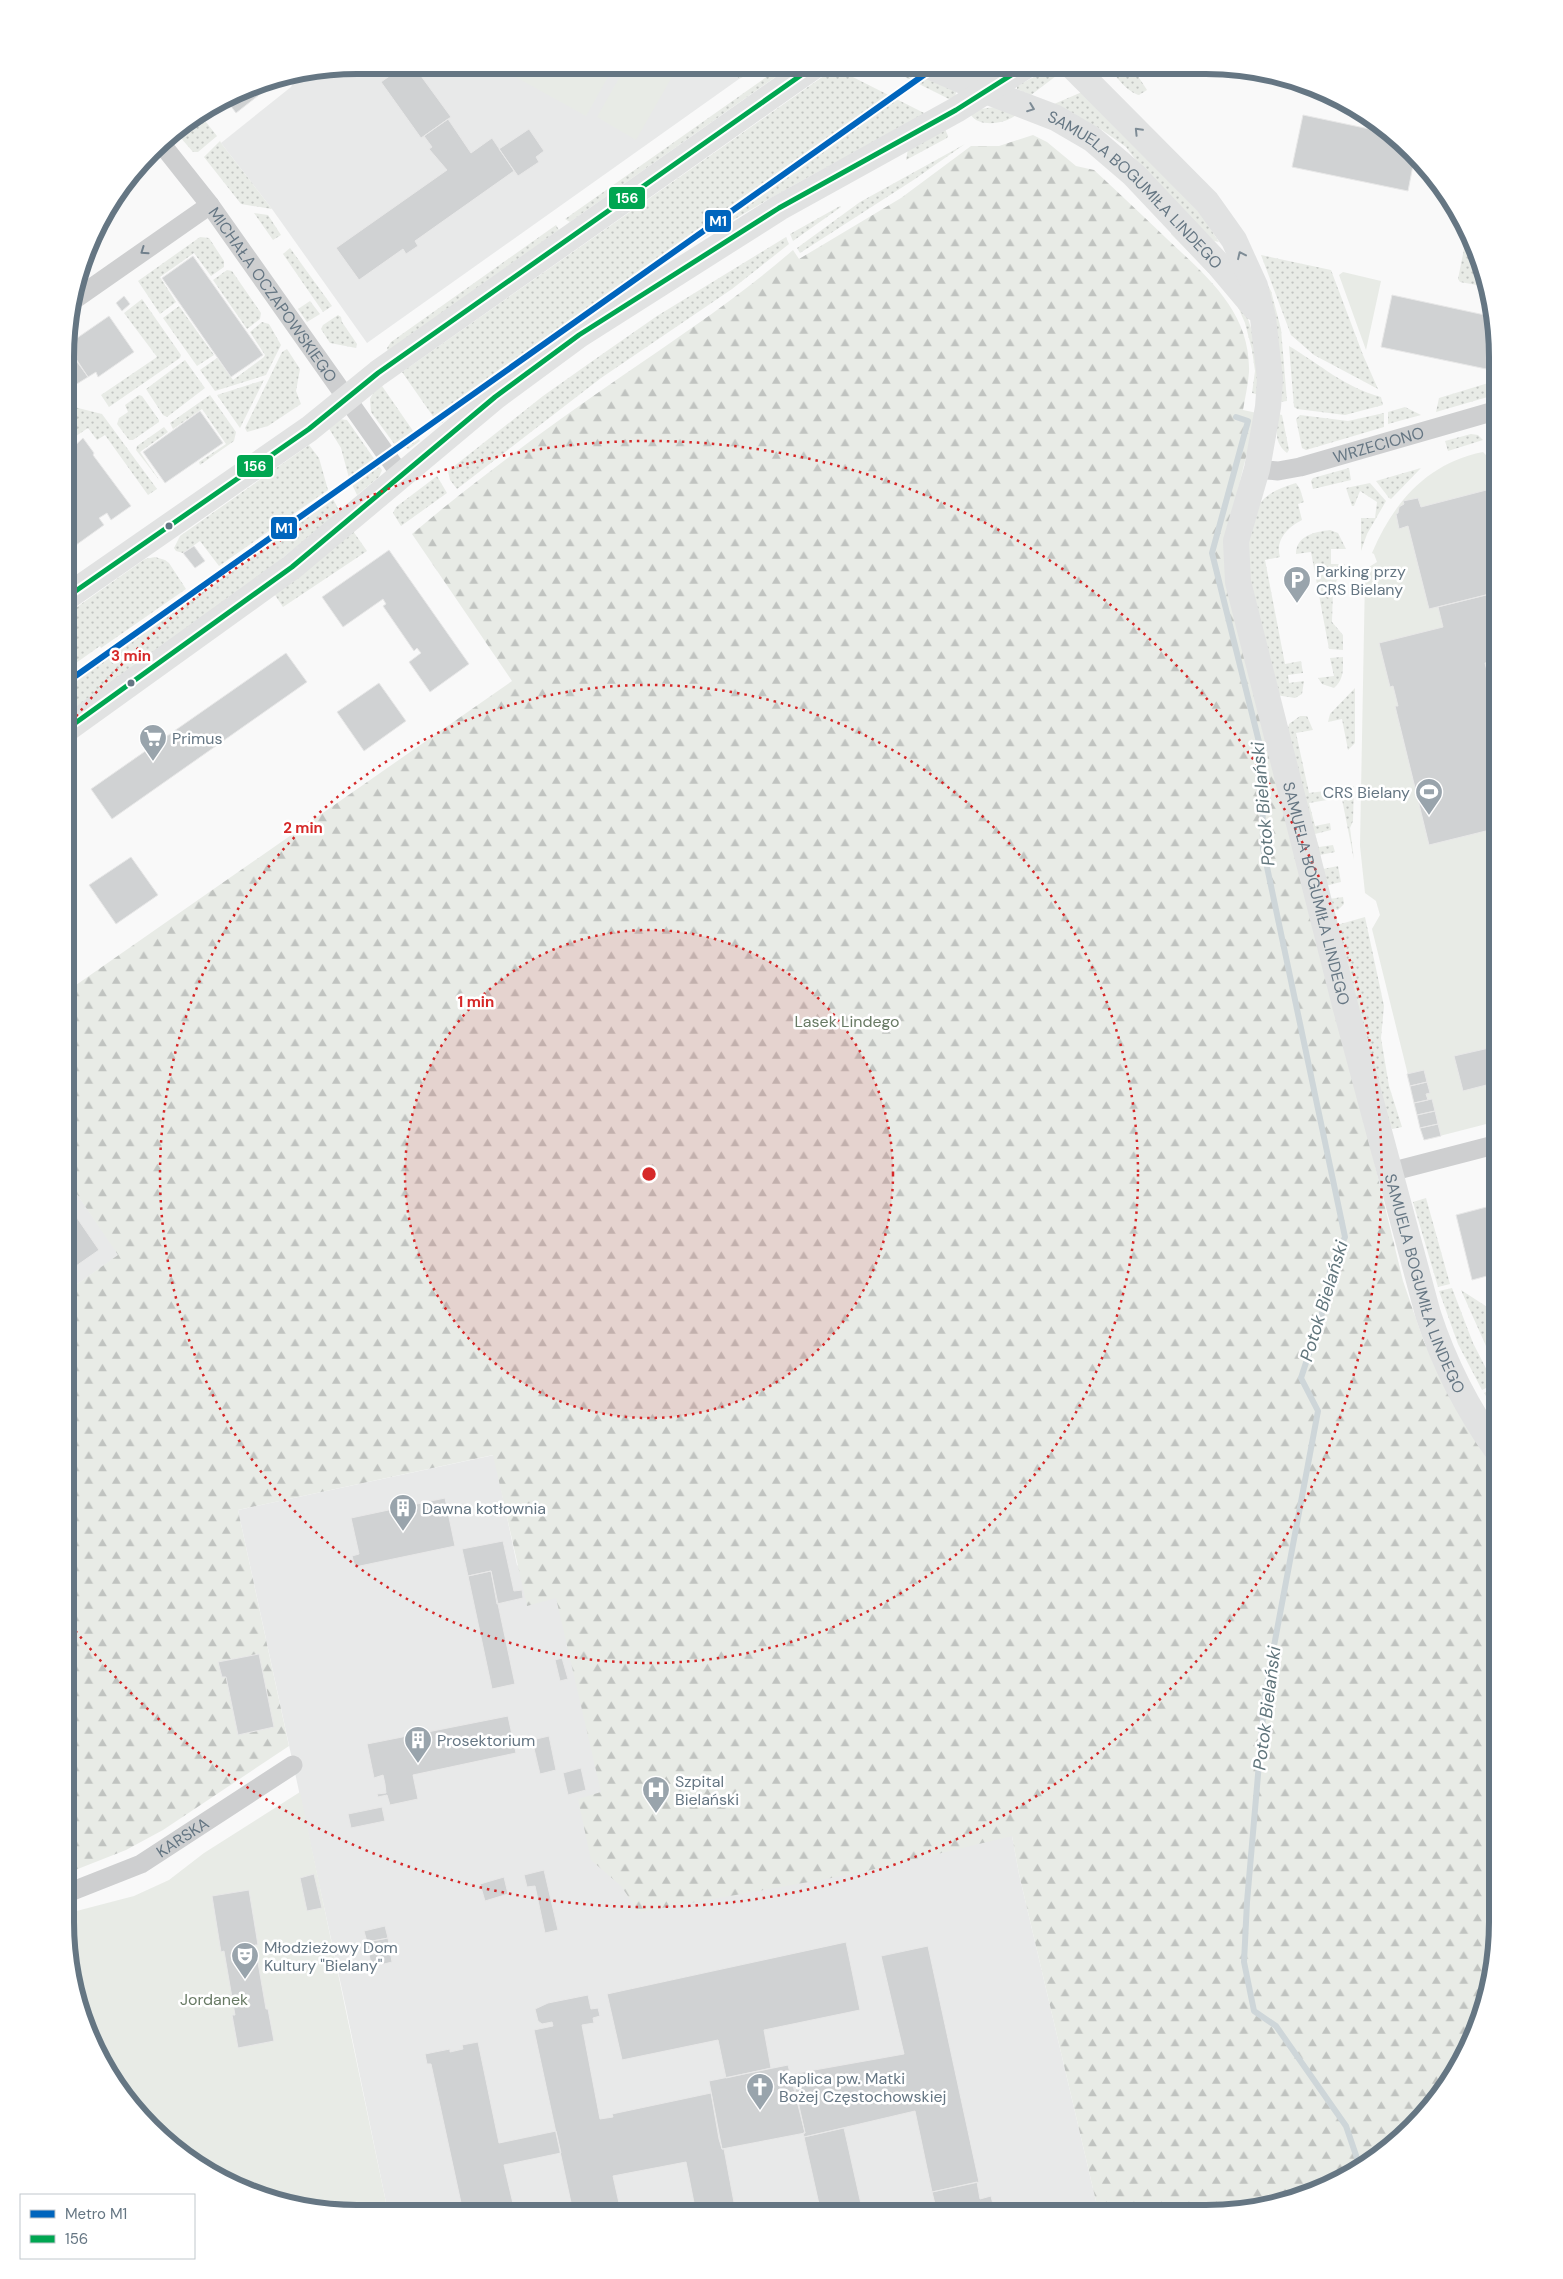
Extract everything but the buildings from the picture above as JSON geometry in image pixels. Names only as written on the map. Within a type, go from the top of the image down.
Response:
[{"type":"street","points":[[74,592],[309,429],[378,373],[803,74]]},
{"type":"street","name":"SAMUELA BOGUMIŁA LINDEGO","points":[[947,74],[1056,118],[1092,139],[1134,175],[1218,264],[1263,318]]},
{"type":"street","points":[[986,91],[1001,74]]},
{"type":"street","points":[[74,724],[292,566],[400,474],[495,397],[579,335],[779,208],[945,117],[1013,74]]},
{"type":"street","name":"SAMUELA BOGUMIŁA LINDEGO","points":[[1080,74],[1200,195],[1220,219],[1234,240],[1255,286],[1263,318],[1270,379],[1268,407],[1257,469],[1236,541],[1238,582],[1345,1005],[1435,1335],[1463,1396],[1489,1438]]},
{"type":"street","name":"MICHAŁA OCZAPOWSKIEGO","points":[[165,149],[210,205],[400,474]]},
{"type":"street","points":[[80,295],[210,205]]},
{"type":"street","name":"WRZECIONO","points":[[1257,469],[1278,471],[1300,468],[1489,413]]},
{"type":"street","points":[[1390,1172],[1489,1146]]},
{"type":"street","name":"KARSKA","points":[[74,1890],[141,1864],[293,1765]]},
{"type":"shaded area","points":[[338,74],[736,74],[739,79],[367,343],[272,209],[221,143],[291,87],[295,81]]},
{"type":"shaded area","points":[[74,1190],[119,1255],[74,1286]]},
{"type":"shaded area","name":"Szpital Bielański","points":[[494,1455],[517,1565],[1012,1836],[1019,1874],[1097,2205],[387,2205],[346,2008],[238,1510]]},
{"type":"green space","points":[[510,74],[610,74],[586,116]]},
{"type":"green space","points":[[621,74],[667,74],[672,77],[636,140],[597,117]]},
{"type":"green space","points":[[736,74],[749,74],[739,79]]},
{"type":"green space","points":[[771,74],[780,74],[570,222],[565,219]]},
{"type":"green space","points":[[826,74],[847,74],[926,114],[780,193],[695,243],[565,331],[439,425],[402,372]]},
{"type":"green space","points":[[899,74],[920,74],[954,90],[956,92],[955,98],[949,99]]},
{"type":"green space","points":[[1039,74],[1059,74],[1031,95],[1017,89],[1017,86]]},
{"type":"green space","points":[[1114,74],[1137,74],[1147,90],[1139,95],[1135,94]]},
{"type":"green space","points":[[1082,92],[1197,208],[1219,242],[1214,241],[1144,171],[1126,147],[1102,130],[1054,104]]},
{"type":"green space","points":[[995,107],[1017,114],[1007,120],[993,123],[980,122],[971,115],[980,109]]},
{"type":"green space","points":[[204,119],[217,136],[198,152],[193,152],[180,137]]},
{"type":"green space","points":[[945,129],[947,138],[906,160],[908,149]]},
{"type":"green space","name":"Lasek Lindego","points":[[1033,135],[1047,142],[1076,166],[1094,170],[1210,281],[1234,313],[1242,331],[1248,350],[1249,372],[1243,410],[1257,413],[1230,521],[1371,1149],[1403,1281],[1424,1342],[1489,1462],[1489,1941],[1480,1995],[1468,2030],[1442,2079],[1419,2109],[1393,2135],[1363,2158],[1314,2184],[1279,2196],[1243,2203],[1225,2205],[1097,2205],[1019,1874],[1012,1836],[854,1874],[639,1912],[621,1886],[591,1860],[578,1799],[601,1792],[556,1598],[527,1606],[493,1455],[238,1510],[289,1746],[163,1830],[126,1850],[74,1870],[74,1286],[118,1255],[74,1190],[74,986],[512,681],[412,534],[515,452],[709,316],[793,250],[799,259],[901,198],[971,146],[999,146]]},
{"type":"green space","points":[[220,141],[272,209],[241,204],[204,157]]},
{"type":"green space","points":[[965,144],[915,179],[800,253],[797,248],[860,202]]},
{"type":"green space","points":[[841,207],[793,241],[790,234]]},
{"type":"green space","points":[[254,213],[268,215],[281,235],[273,240]]},
{"type":"green space","points":[[556,225],[559,230],[388,351],[387,348],[391,342]]},
{"type":"green space","points":[[1172,232],[1245,310],[1254,337],[1259,395],[1252,393],[1255,371],[1252,350],[1245,323],[1235,300],[1171,234]]},
{"type":"green space","points":[[200,237],[209,238],[224,261],[224,267],[211,276],[194,253],[160,277],[176,302],[160,314],[138,281]]},
{"type":"green space","points":[[786,237],[789,244],[732,289],[601,378],[457,489],[450,480],[448,471],[543,396],[657,316]]},
{"type":"green space","points":[[1243,238],[1271,291],[1281,329],[1287,401],[1280,402]]},
{"type":"green space","points":[[1465,243],[1480,286],[1460,282],[1458,279]]},
{"type":"green space","points":[[290,248],[332,306],[323,312],[283,254]]},
{"type":"green space","points":[[1261,255],[1331,270],[1378,389],[1314,355],[1291,335]]},
{"type":"green space","points":[[227,270],[232,271],[261,313],[260,319],[247,329],[213,280]]},
{"type":"green space","points":[[1343,272],[1381,281],[1366,350],[1339,275]]},
{"type":"green space","points":[[142,299],[181,355],[180,358],[109,407],[101,395],[157,357],[124,313]]},
{"type":"green space","points":[[310,301],[320,314],[307,322],[298,309]]},
{"type":"green space","points":[[179,306],[214,355],[197,366],[163,318]]},
{"type":"green space","points":[[338,315],[357,344],[356,348],[330,343],[321,329],[323,325]]},
{"type":"green space","points":[[262,322],[269,324],[281,345],[266,375],[215,391],[200,370],[217,358],[233,380],[264,357],[265,355],[250,332]]},
{"type":"green space","points":[[1289,346],[1333,375],[1368,393],[1381,397],[1383,405],[1345,415],[1297,409],[1294,407]]},
{"type":"green space","points":[[287,349],[300,369],[296,391],[301,404],[268,426],[247,432],[245,428],[282,352]]},
{"type":"green space","points":[[185,360],[205,388],[167,417],[163,415],[146,389]]},
{"type":"green space","points":[[264,380],[240,428],[217,395]]},
{"type":"green space","points":[[1489,383],[1489,397],[1436,412],[1439,398]]},
{"type":"green space","points":[[382,386],[420,441],[409,449],[395,445],[371,412],[370,399],[373,393]]},
{"type":"green space","points":[[139,395],[142,396],[159,422],[133,440],[129,440],[117,424],[119,418],[128,412],[125,405]]},
{"type":"green space","points":[[210,395],[236,432],[234,441],[200,465],[199,462],[226,444],[202,409],[173,429],[170,423]]},
{"type":"green space","points":[[74,407],[102,414],[157,489],[148,495],[105,435],[97,440],[88,428],[74,437]]},
{"type":"green space","points":[[1405,407],[1421,415],[1388,424],[1388,412]]},
{"type":"green space","points":[[1384,413],[1384,427],[1306,450],[1302,448],[1296,419],[1300,415],[1348,421]]},
{"type":"green space","points":[[1278,414],[1282,415],[1289,450],[1287,453],[1278,440]]},
{"type":"green space","points":[[339,419],[347,420],[382,470],[379,477],[357,495],[349,478],[341,448],[328,427]]},
{"type":"green space","points":[[164,427],[168,432],[140,452],[160,481],[136,450],[137,446]]},
{"type":"green space","points":[[1471,434],[1478,435],[1483,440],[1448,451],[1445,441]]},
{"type":"green space","points":[[309,445],[319,458],[328,490],[219,566],[200,541],[183,553],[176,551],[174,548],[180,536]]},
{"type":"green space","name":"CRS Bielany","points":[[1483,452],[1489,458],[1489,1123],[1424,1140],[1372,929],[1380,915],[1376,901],[1365,893],[1360,846],[1365,576],[1369,567],[1377,562],[1372,553],[1390,518],[1402,502],[1414,488],[1429,476],[1445,465],[1463,457]]},
{"type":"green space","points":[[1349,468],[1351,480],[1313,489],[1311,481],[1313,478]]},
{"type":"green space","points":[[1421,468],[1391,499],[1376,481]]},
{"type":"green space","points":[[437,476],[447,493],[401,526],[393,513],[396,507]]},
{"type":"green space","points":[[1296,483],[1304,502],[1298,504],[1302,520],[1292,526],[1281,540],[1279,545],[1280,557],[1265,560],[1285,664],[1301,661],[1303,673],[1288,675],[1289,683],[1304,681],[1302,694],[1295,698],[1276,695],[1251,595],[1248,541],[1252,519],[1262,501],[1273,492]]},
{"type":"green space","points":[[1370,483],[1386,501],[1367,534],[1361,551],[1361,518],[1375,518],[1377,502],[1360,491],[1354,506],[1352,506],[1346,488]]},
{"type":"green space","points":[[333,499],[340,512],[231,599],[74,708],[74,679]]},
{"type":"green space","points":[[1330,530],[1338,533],[1346,549],[1331,549],[1331,564],[1345,564],[1333,588],[1332,622],[1343,635],[1343,650],[1329,649],[1311,552],[1296,554],[1299,543],[1307,536]]},
{"type":"green space","points":[[353,531],[367,551],[283,607],[275,595]]},
{"type":"green space","points":[[155,557],[165,560],[186,589],[101,648],[100,646],[76,663],[77,665],[74,667],[74,609],[145,559]]},
{"type":"green space","points":[[1343,657],[1342,674],[1337,685],[1334,688],[1322,684],[1318,678],[1334,676],[1330,658]]},
{"type":"green space","points":[[1355,688],[1355,743],[1348,750],[1342,719],[1328,722],[1330,714]]},
{"type":"green space","points":[[1300,716],[1307,716],[1313,730],[1296,733],[1309,793],[1325,791],[1327,800],[1309,803],[1315,826],[1330,823],[1331,830],[1315,834],[1319,847],[1333,845],[1335,852],[1320,855],[1323,869],[1338,866],[1341,882],[1325,886],[1329,899],[1343,897],[1344,904],[1338,910],[1332,909],[1328,903],[1286,736],[1289,724]]},
{"type":"green space","points":[[1354,786],[1353,821],[1350,828],[1354,860],[1340,789]]},
{"type":"green space","points":[[1365,917],[1384,1006],[1381,1038],[1389,1086],[1402,1127],[1392,1129],[1387,1120],[1337,925]]},
{"type":"green space","points":[[1426,1198],[1450,1284],[1438,1287],[1413,1202]]},
{"type":"green space","points":[[1452,1288],[1473,1343],[1489,1374],[1489,1386],[1482,1390],[1458,1344],[1439,1291]]},
{"type":"green space","points":[[1461,1290],[1489,1308],[1489,1353]]},
{"type":"green space","points":[[1489,1390],[1489,1401],[1484,1393]]},
{"type":"green space","name":"Jordanek","points":[[300,1792],[387,2205],[338,2205],[302,2200],[249,2184],[215,2167],[170,2135],[144,2109],[121,2079],[103,2047],[89,2013],[79,1977],[74,1941],[74,1912],[134,1896],[169,1880],[204,1853]]},
{"type":"waterway","name":"Potok Bielański","points":[[1236,417],[1248,421],[1212,553],[1262,754],[1263,848],[1345,1237],[1330,1270],[1326,1301],[1301,1378],[1318,1411],[1265,1694],[1247,1902],[1244,1962],[1254,2011],[1276,2026],[1346,2126],[1358,2161]]},
{"type":"metro line","name":"M1","points":[[74,677],[925,74]]},
{"type":"transit line","name":"156","points":[[74,592],[309,429],[378,373],[803,74]]},
{"type":"transit line","name":"156","points":[[74,724],[292,567],[495,397],[579,335],[779,208],[956,110],[1013,74]]},
{"type":"place","name":"Parking przy CRS Bielany","points":[[1297,604]]},
{"type":"place","name":"Primus","points":[[153,762]]},
{"type":"place","name":"CRS Bielany","points":[[1429,816]]},
{"type":"place","name":"Dawna kotłownia","points":[[403,1532]]},
{"type":"place","name":"Prosektorium","points":[[418,1764]]},
{"type":"place","name":"Szpital Bielański","points":[[656,1814]]},
{"type":"place","name":"Młodzieżowy Dom Kultury \"Bielany\"","points":[[245,1980]]},
{"type":"place","name":"Kaplica pw. Matki Bożej Częstochowskiej","points":[[760,2111]]}]
